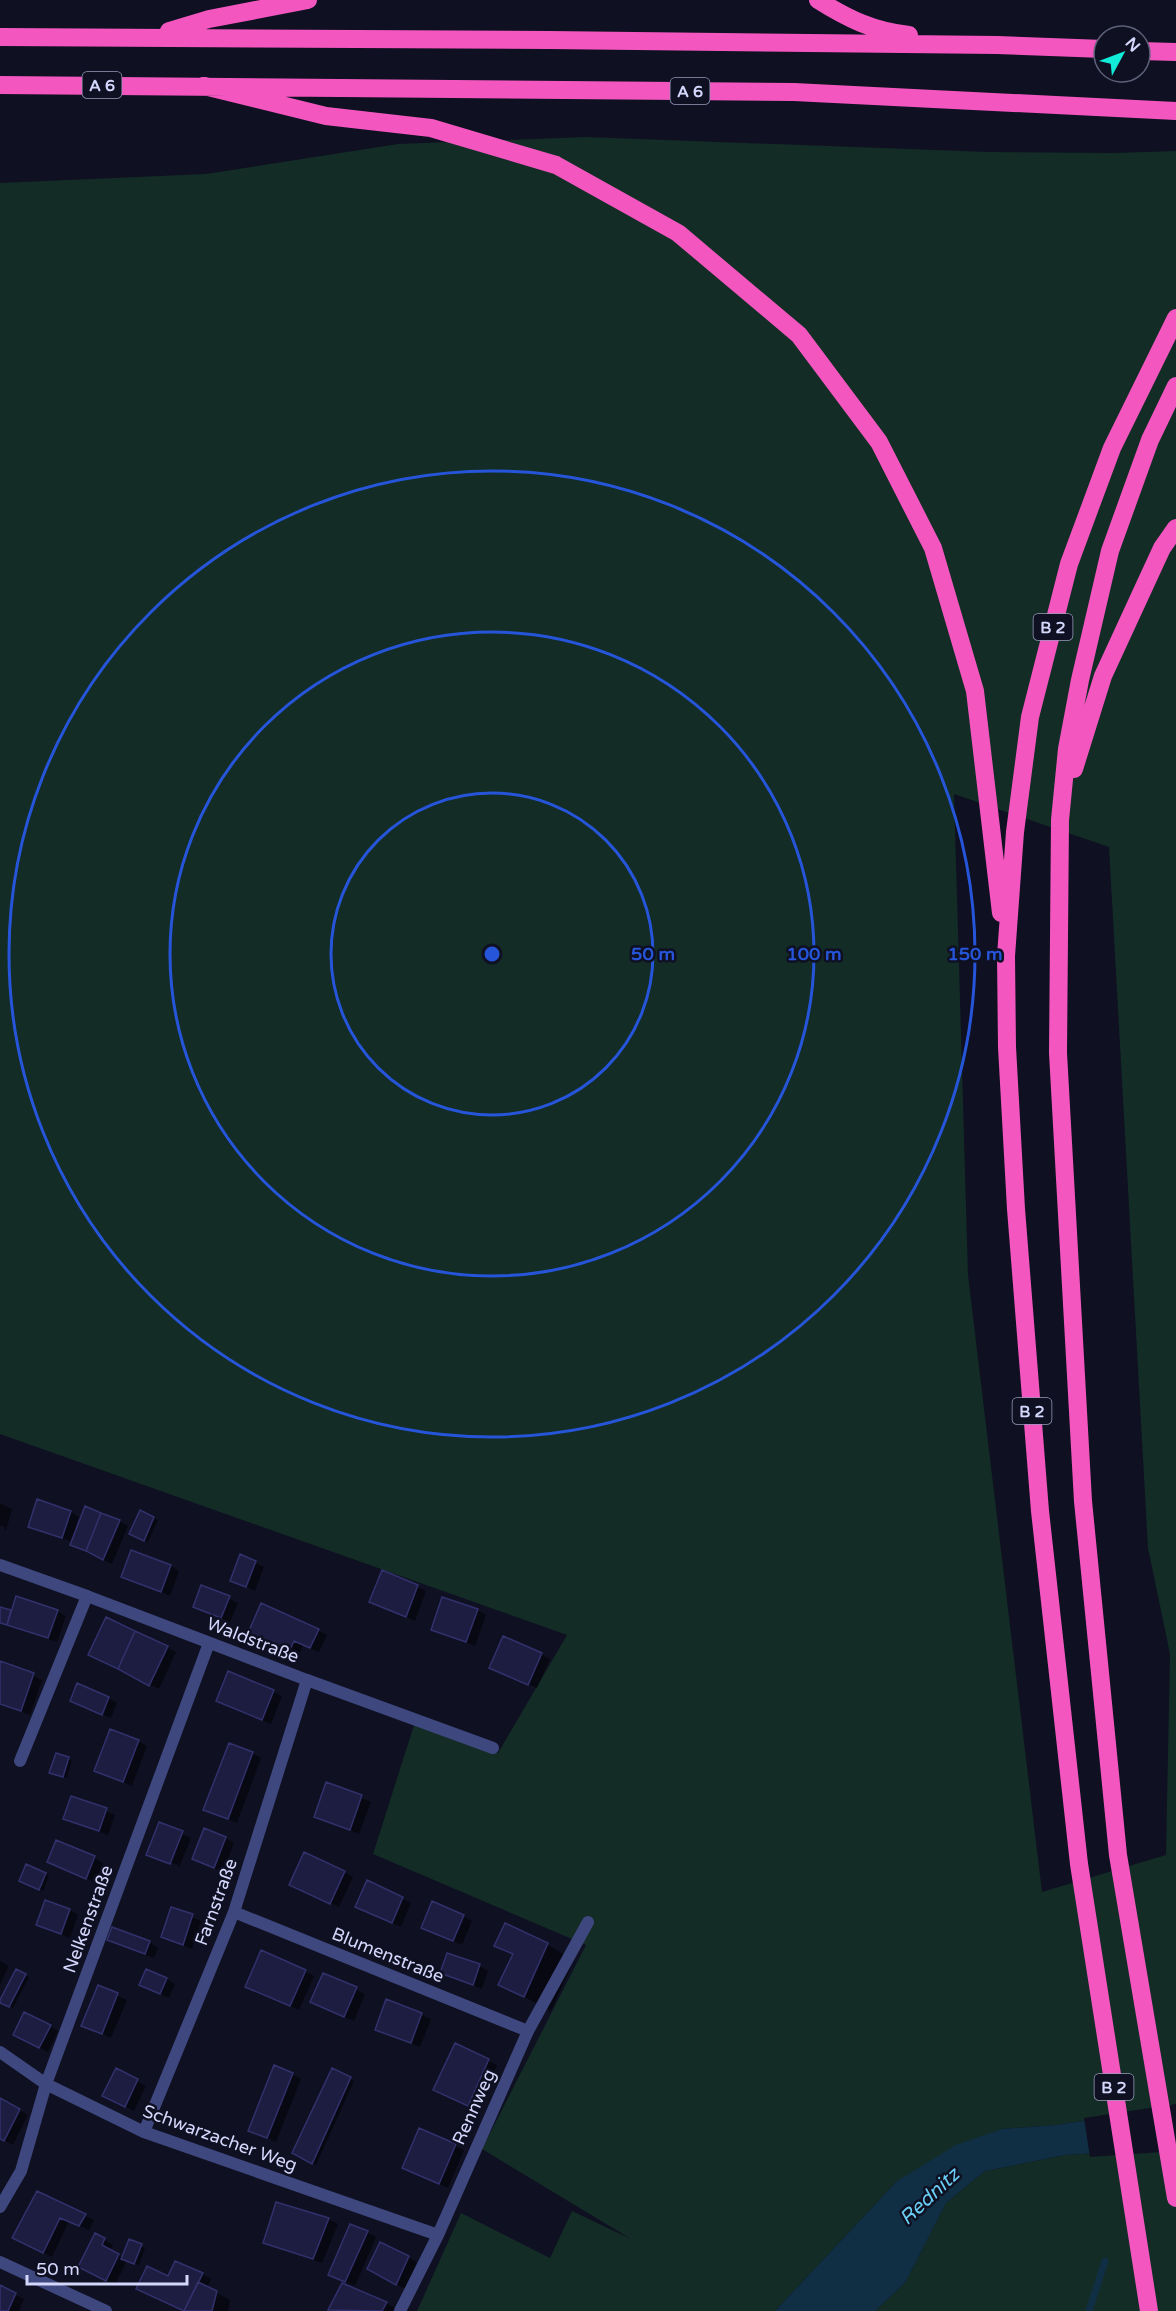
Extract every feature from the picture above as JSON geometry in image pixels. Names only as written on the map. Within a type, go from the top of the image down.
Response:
[{"type":"highway","points":[[150,37],[209,19],[308,0]]},
{"type":"highway","points":[[818,0],[852,21],[890,33],[997,45]]},
{"type":"highway","points":[[0,37],[997,45],[1092,49]]},
{"type":"highway","points":[[1152,51],[1176,52]]},
{"type":"highway","name":"A 6","points":[[0,85],[794,92],[1176,111]]},
{"type":"highway","points":[[204,86],[326,116],[430,128],[556,165],[678,232],[799,335],[879,442],[933,548],[975,691],[1006,956]]},
{"type":"highway","name":"B 2","points":[[1149,2311],[1079,1864],[1040,1510],[1019,1244],[1007,1047],[1006,956],[1015,832],[1030,717],[1069,564],[1112,448],[1176,318]]},
{"type":"highway","name":"B 2","points":[[1176,386],[1150,440],[1110,551],[1069,737],[1060,820],[1059,1065],[1083,1501],[1118,1855],[1176,2198]]},
{"type":"highway","points":[[1060,820],[1103,676],[1157,558],[1176,528]]},
{"type":"street","name":"Waldstraße","points":[[0,1565],[493,1749]]},
{"type":"street","points":[[20,1761],[87,1596]]},
{"type":"street","name":"Nelkenstraße","points":[[0,2206],[21,2171],[46,2084],[209,1643]]},
{"type":"street","name":"Farnstraße","points":[[144,2132],[234,1912],[307,1680]]},
{"type":"street","name":"Blumenstraße","points":[[234,1912],[528,2031]]},
{"type":"street","name":"Rennweg","points":[[400,2311],[438,2235],[528,2031],[588,1922]]},
{"type":"street","name":"Schwarzacher Weg","points":[[0,2052],[46,2084],[144,2132],[438,2235]]},
{"type":"street","points":[[0,2262],[106,2311]]},
{"type":"green space","points":[[586,137],[989,152],[1176,151],[1176,2107],[1056,2125],[1002,2129],[897,2181],[775,2311],[417,2311],[461,2213],[550,2258],[572,2211],[631,2239],[482,2149],[586,1945],[373,1854],[414,1725],[498,1753],[567,1635],[0,1434],[0,183],[206,174],[398,144]],"holes":[[[954,794],[1109,847],[1148,1548],[1170,1654],[1166,1855],[1042,1892],[968,1275]]]},
{"type":"green space","points":[[1176,2148],[1176,2311],[875,2311],[905,2283],[946,2203],[985,2171],[1065,2155]]},
{"type":"water","name":"Rednitz","points":[[1176,2107],[1176,2148],[1065,2155],[985,2171],[946,2203],[905,2283],[875,2311],[775,2311],[897,2181],[956,2145],[1002,2129],[1056,2125]]},
{"type":"pier","points":[[1176,2104],[1176,2151],[1090,2157],[1084,2118]]},
{"type":"building","points":[[37,1499],[71,1511],[62,1538],[28,1527]]},
{"type":"building","points":[[85,1506],[101,1513],[86,1551],[70,1545]]},
{"type":"building","points":[[140,1510],[154,1517],[144,1541],[129,1534]]},
{"type":"building","points":[[101,1513],[120,1520],[103,1560],[86,1551]]},
{"type":"building","points":[[131,1550],[171,1565],[161,1592],[121,1577]]},
{"type":"building","points":[[240,1554],[256,1561],[246,1587],[230,1581]]},
{"type":"building","points":[[382,1570],[418,1585],[406,1617],[369,1602]]},
{"type":"building","points":[[201,1585],[230,1596],[221,1618],[193,1607]]},
{"type":"building","points":[[16,1596],[58,1610],[48,1638],[7,1625]]},
{"type":"building","points":[[442,1597],[478,1609],[466,1642],[431,1630]]},
{"type":"building","points":[[261,1603],[319,1629],[310,1648],[294,1641],[289,1652],[248,1633]]},
{"type":"building","points":[[0,1607],[11,1610],[7,1625],[0,1623]]},
{"type":"building","points":[[106,1617],[135,1631],[118,1669],[88,1655]]},
{"type":"building","points":[[135,1631],[168,1646],[149,1686],[118,1669]]},
{"type":"building","points":[[503,1636],[542,1653],[528,1685],[489,1668]]},
{"type":"building","points":[[0,1661],[34,1673],[21,1711],[0,1704]]},
{"type":"building","points":[[228,1671],[274,1690],[262,1720],[216,1701]]},
{"type":"building","points":[[77,1683],[109,1697],[102,1715],[70,1701]]},
{"type":"building","points":[[110,1729],[139,1740],[123,1782],[94,1771]]},
{"type":"building","points":[[229,1743],[253,1752],[228,1819],[203,1810]]},
{"type":"building","points":[[56,1753],[69,1757],[63,1777],[49,1773]]},
{"type":"building","points":[[326,1782],[362,1795],[350,1830],[314,1817]]},
{"type":"building","points":[[71,1796],[107,1808],[99,1831],[63,1819]]},
{"type":"building","points":[[159,1822],[183,1831],[170,1864],[146,1855]]},
{"type":"building","points":[[204,1828],[226,1837],[214,1868],[192,1859]]},
{"type":"building","points":[[56,1840],[95,1856],[86,1879],[47,1862]]},
{"type":"building","points":[[304,1852],[345,1871],[330,1904],[289,1885]]},
{"type":"building","points":[[26,1864],[46,1873],[39,1890],[19,1881]]},
{"type":"building","points":[[367,1880],[403,1897],[392,1923],[355,1907]]},
{"type":"building","points":[[45,1900],[70,1909],[61,1934],[36,1925]]},
{"type":"building","points":[[432,1901],[464,1915],[453,1941],[421,1928]]},
{"type":"building","points":[[171,1907],[193,1914],[183,1945],[161,1937]]},
{"type":"building","points":[[505,1923],[548,1943],[524,1997],[498,1985],[513,1954],[494,1946]]},
{"type":"building","points":[[112,1927],[150,1941],[145,1954],[107,1940]]},
{"type":"building","points":[[261,1950],[306,1970],[290,2006],[245,1987]]},
{"type":"building","points":[[447,1953],[480,1964],[473,1985],[440,1973]]},
{"type":"building","points":[[16,1969],[26,1974],[9,2007],[0,2003],[0,2000]]},
{"type":"building","points":[[146,1969],[167,1978],[160,1994],[139,1985]]},
{"type":"building","points":[[323,1973],[357,1987],[344,2017],[310,2002]]},
{"type":"building","points":[[98,1985],[118,1993],[102,2034],[81,2026]]},
{"type":"building","points":[[386,1999],[422,2013],[411,2043],[375,2030]]},
{"type":"building","points":[[24,2012],[51,2025],[39,2048],[13,2035]]},
{"type":"building","points":[[455,2043],[489,2059],[468,2106],[433,2090]]},
{"type":"building","points":[[274,2065],[293,2073],[267,2138],[248,2131]]},
{"type":"building","points":[[116,2068],[138,2079],[125,2107],[102,2096]]},
{"type":"building","points":[[332,2068],[351,2077],[312,2164],[292,2153]]},
{"type":"building","points":[[0,2098],[20,2109],[4,2141],[0,2139]]},
{"type":"building","points":[[419,2128],[456,2144],[439,2184],[402,2168]]},
{"type":"building","points":[[37,2191],[86,2214],[79,2226],[60,2218],[43,2253],[12,2238]]},
{"type":"building","points":[[276,2202],[329,2218],[313,2259],[263,2243]]},
{"type":"building","points":[[350,2224],[368,2231],[345,2282],[328,2275]]},
{"type":"building","points":[[95,2233],[105,2238],[102,2245],[119,2254],[106,2281],[78,2267]]},
{"type":"building","points":[[129,2239],[142,2244],[134,2264],[121,2259]]},
{"type":"building","points":[[380,2242],[409,2256],[396,2285],[367,2269]]},
{"type":"building","points":[[175,2261],[203,2273],[184,2311],[136,2289],[147,2266],[168,2276]]},
{"type":"building","points":[[198,2282],[217,2291],[212,2311],[184,2311]]},
{"type":"building","points":[[342,2283],[387,2302],[382,2311],[328,2310]]},
{"type":"building","points":[[0,2285],[16,2293],[8,2311],[0,2311]]},
{"type":"waterway","points":[[1089,2311],[1105,2261]]}]
